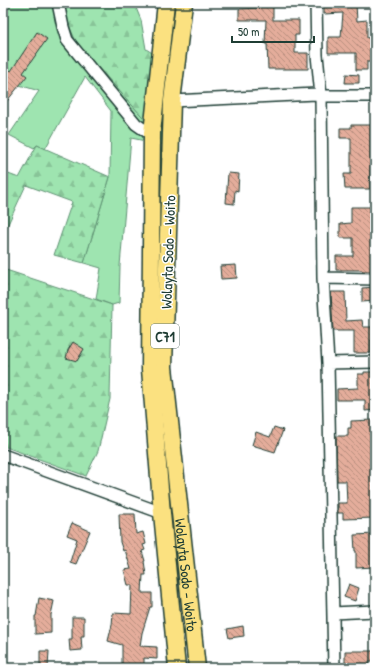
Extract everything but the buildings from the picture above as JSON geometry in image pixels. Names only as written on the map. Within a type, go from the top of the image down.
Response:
[{"type":"highway","name":"Wolayta Sodo - Woito","points":[[166,3],[152,133],[150,369],[177,668]]},
{"type":"highway","name":"Wolayta Sodo - Woito","points":[[184,3],[172,101],[164,367],[198,668]]},
{"type":"street","points":[[58,3],[67,40],[136,124],[152,133]]},
{"type":"street","points":[[316,3],[317,55],[321,96],[323,278],[328,363],[334,668]]},
{"type":"street","points":[[172,101],[316,94],[321,96],[375,96]]},
{"type":"street","points":[[323,278],[375,279]]},
{"type":"street","points":[[328,363],[375,362]]},
{"type":"street","points":[[3,454],[162,513]]},
{"type":"street","points":[[333,613],[375,611]]},
{"type":"green space","points":[[3,3],[64,3],[68,23],[77,44],[151,126],[167,128],[165,145],[131,138],[120,266],[119,303],[112,305],[96,299],[101,268],[84,263],[110,177],[111,111],[85,77],[45,149],[37,145],[34,148],[9,135],[39,91],[3,80]]},
{"type":"green space","points":[[64,3],[134,3],[141,20],[146,49],[157,56],[170,69],[167,128],[151,126],[77,44],[68,23]]},
{"type":"green space","points":[[37,145],[110,177],[84,263],[54,255],[72,202],[26,185],[3,235],[3,172],[19,178]]},
{"type":"green space","points":[[3,269],[112,305],[110,399],[98,451],[86,476],[3,446]]}]
